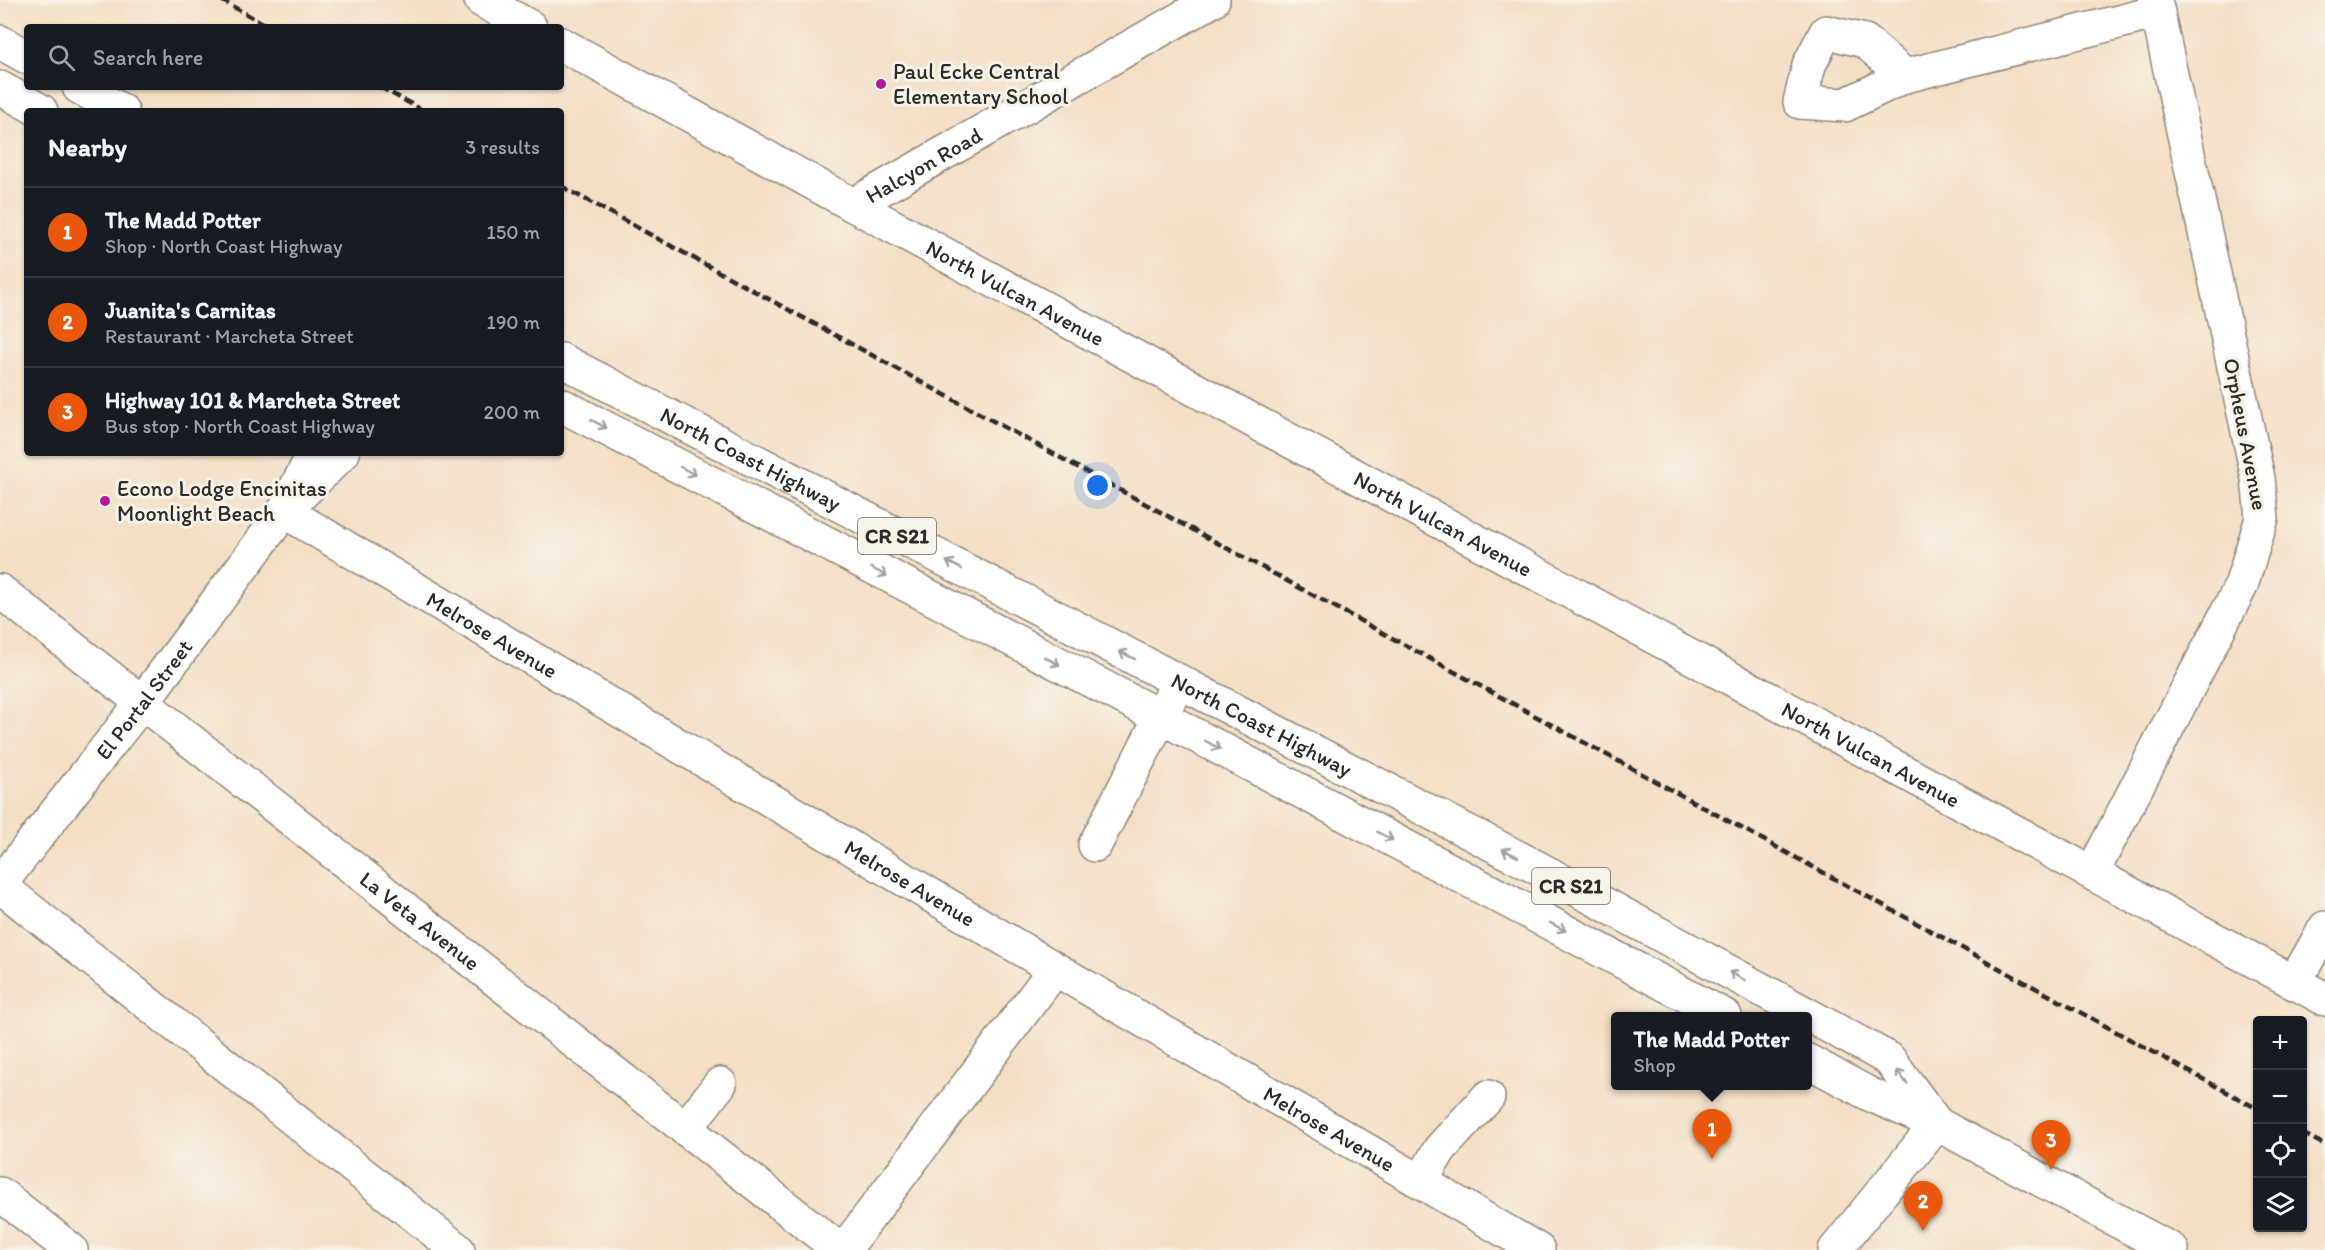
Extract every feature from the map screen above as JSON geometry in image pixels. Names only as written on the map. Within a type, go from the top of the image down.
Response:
[{"type":"main road","points":[[481,0],[525,24]]},
{"type":"main road","name":"Halcyon Road","points":[[853,205],[1213,0]]},
{"type":"main road","points":[[1905,76],[2156,6]]},
{"type":"main road","name":"Orpheus Avenue","points":[[2092,873],[2241,586],[2262,519],[2258,478],[2156,6]]},
{"type":"main road","points":[[0,42],[24,55]]},
{"type":"main road","name":"North Vulcan Avenue","points":[[564,46],[853,205],[2325,999]]},
{"type":"main road","points":[[0,88],[36,108]]},
{"type":"main road","points":[[84,90],[117,108]]},
{"type":"main road","name":"North Coast Highway","points":[[564,362],[1536,867],[1803,1012]]},
{"type":"main road","name":"North Coast Highway","points":[[564,407],[1161,717],[1716,1012]]},
{"type":"main road","name":"El Portal Street","points":[[284,511],[312,456]]},
{"type":"main road","name":"El Portal Street","points":[[0,885],[141,704],[284,511],[340,456]]},
{"type":"main road","name":"Melrose Avenue","points":[[284,511],[1055,969],[1422,1180],[1538,1250]]},
{"type":"main road","name":"La Veta Avenue","points":[[0,591],[141,704],[842,1250]]},
{"type":"main road","points":[[1095,845],[1179,681]]},
{"type":"main road","points":[[0,885],[458,1250]]},
{"type":"main road","points":[[2294,983],[2325,928]]},
{"type":"main road","points":[[842,1250],[1055,969]]},
{"type":"main road","name":"North Coast Highway","points":[[1812,1017],[1889,1059],[1937,1124]]},
{"type":"main road","name":"North Coast Highway","points":[[1812,1063],[1869,1094],[1937,1124],[2172,1250]]},
{"type":"main road","points":[[685,1129],[720,1084]]},
{"type":"main road","points":[[1422,1180],[1440,1149],[1488,1097]]},
{"type":"main road","points":[[1834,1250],[1937,1124]]},
{"type":"main road","points":[[0,1194],[71,1250]]},
{"type":"railway","points":[[221,0],[265,24]]},
{"type":"railway","points":[[386,90],[418,108]]},
{"type":"railway","points":[[564,188],[2253,1106]]},
{"type":"railway","points":[[2307,1136],[2325,1145]]},
{"type":"place","name":"Paul Ecke Central Elementary School","points":[[881,84]]},
{"type":"place","name":"Econo Lodge Encinitas Moonlight Beach","points":[[105,501]]},
{"type":"place","name":"The Madd Potter","points":[[1712,1159]]},
{"type":"place","name":"Highway 101 & Marcheta Street","points":[[2051,1170]]},
{"type":"place","name":"Juanita's Carnitas","points":[[1923,1231]]}]
